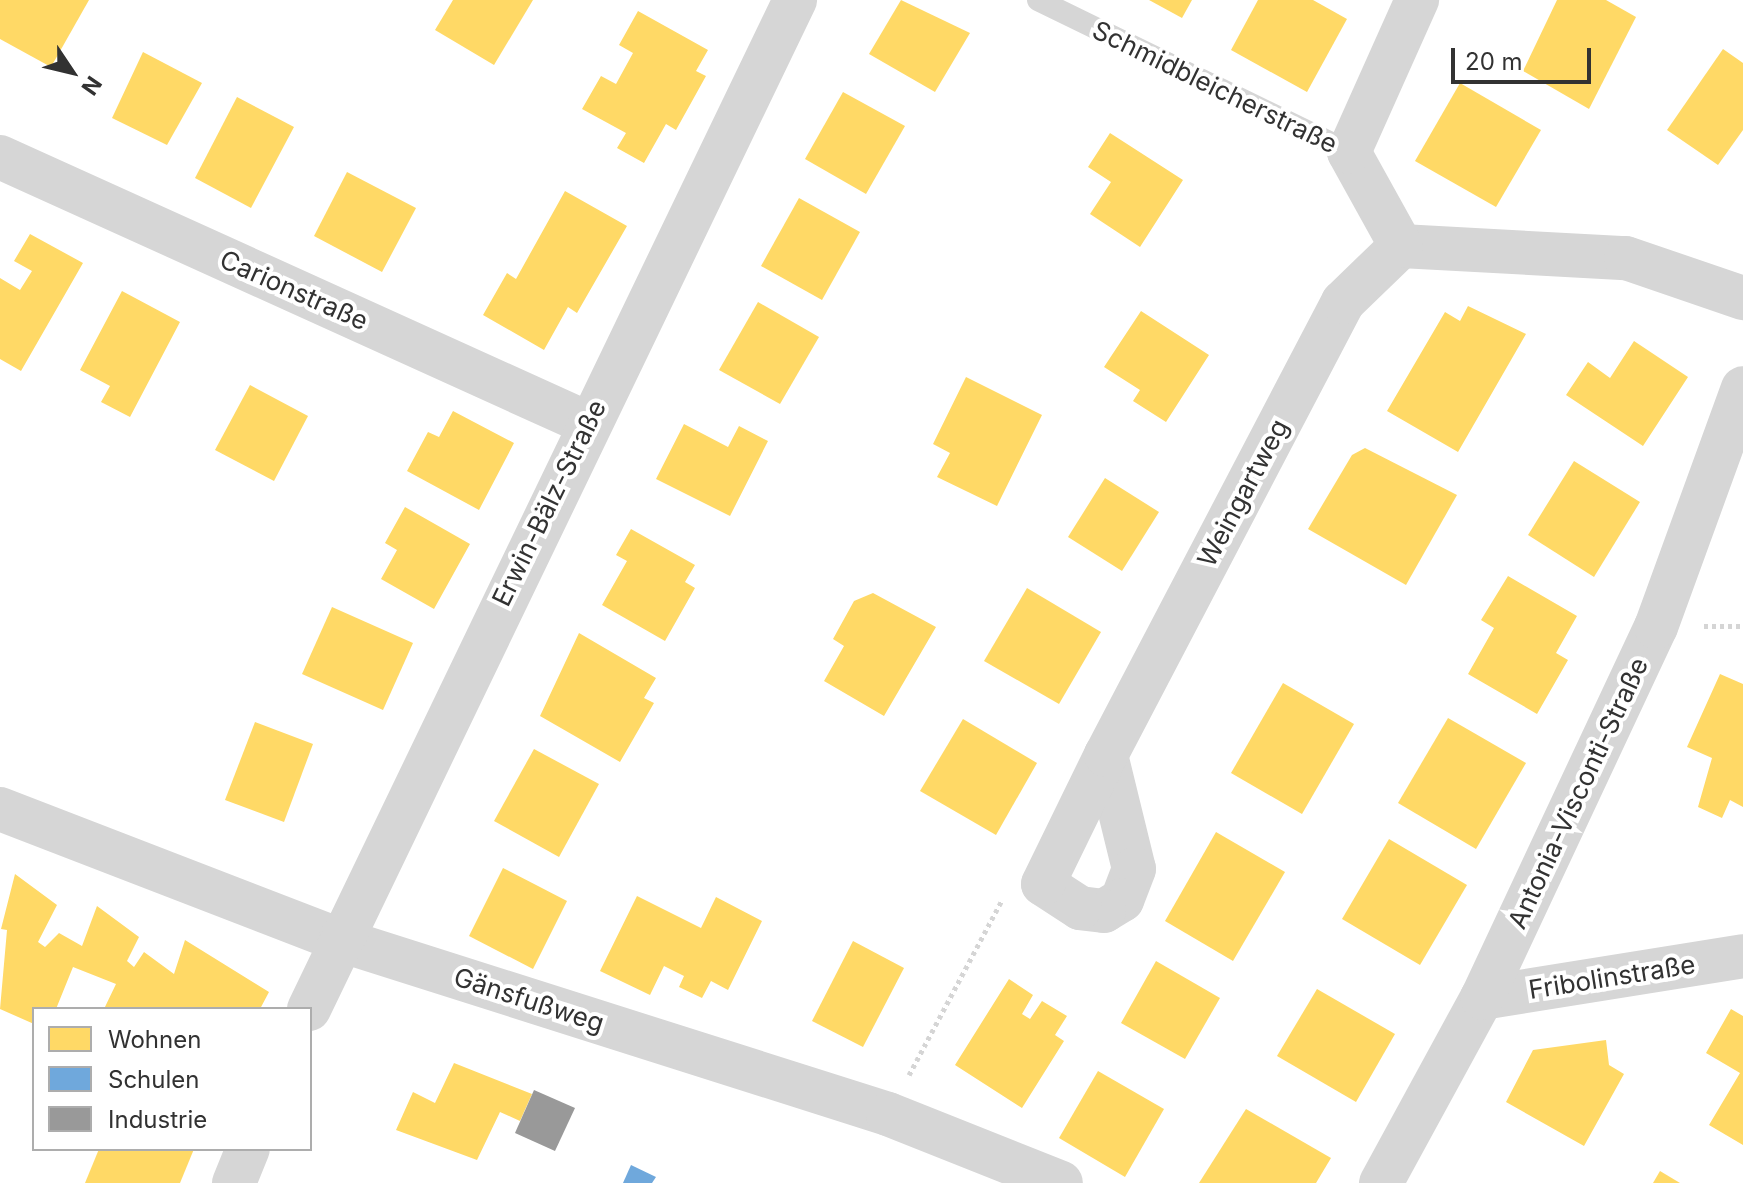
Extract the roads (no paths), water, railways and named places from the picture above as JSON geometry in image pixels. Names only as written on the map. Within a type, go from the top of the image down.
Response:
[{"type":"street","name":"Erwin-Bälz-Straße","points":[[310,1007],[587,423],[795,0]]},
{"type":"street","points":[[1417,0],[1349,152],[1401,246],[1626,258],[1743,298]]},
{"type":"street","name":"Carionstraße","points":[[0,157],[587,423]]},
{"type":"street","name":"Weingartweg","points":[[1106,755],[1134,869],[1122,900],[1104,911],[1080,908],[1043,884],[1106,755],[1343,302],[1401,246]]},
{"type":"street","name":"Antonia-Visconti-Straße","points":[[1381,1183],[1482,998],[1656,627],[1743,388]]},
{"type":"street","name":"Gänsfußweg","points":[[0,809],[340,940],[888,1114],[1061,1183]]},
{"type":"street","name":"Fribolinstraße","points":[[1482,998],[1743,956]]},
{"type":"street","points":[[234,1183],[247,1151]]},
{"type":"lane","name":"Schmidbleicherstraße","points":[[1038,0],[1349,152]]}]
